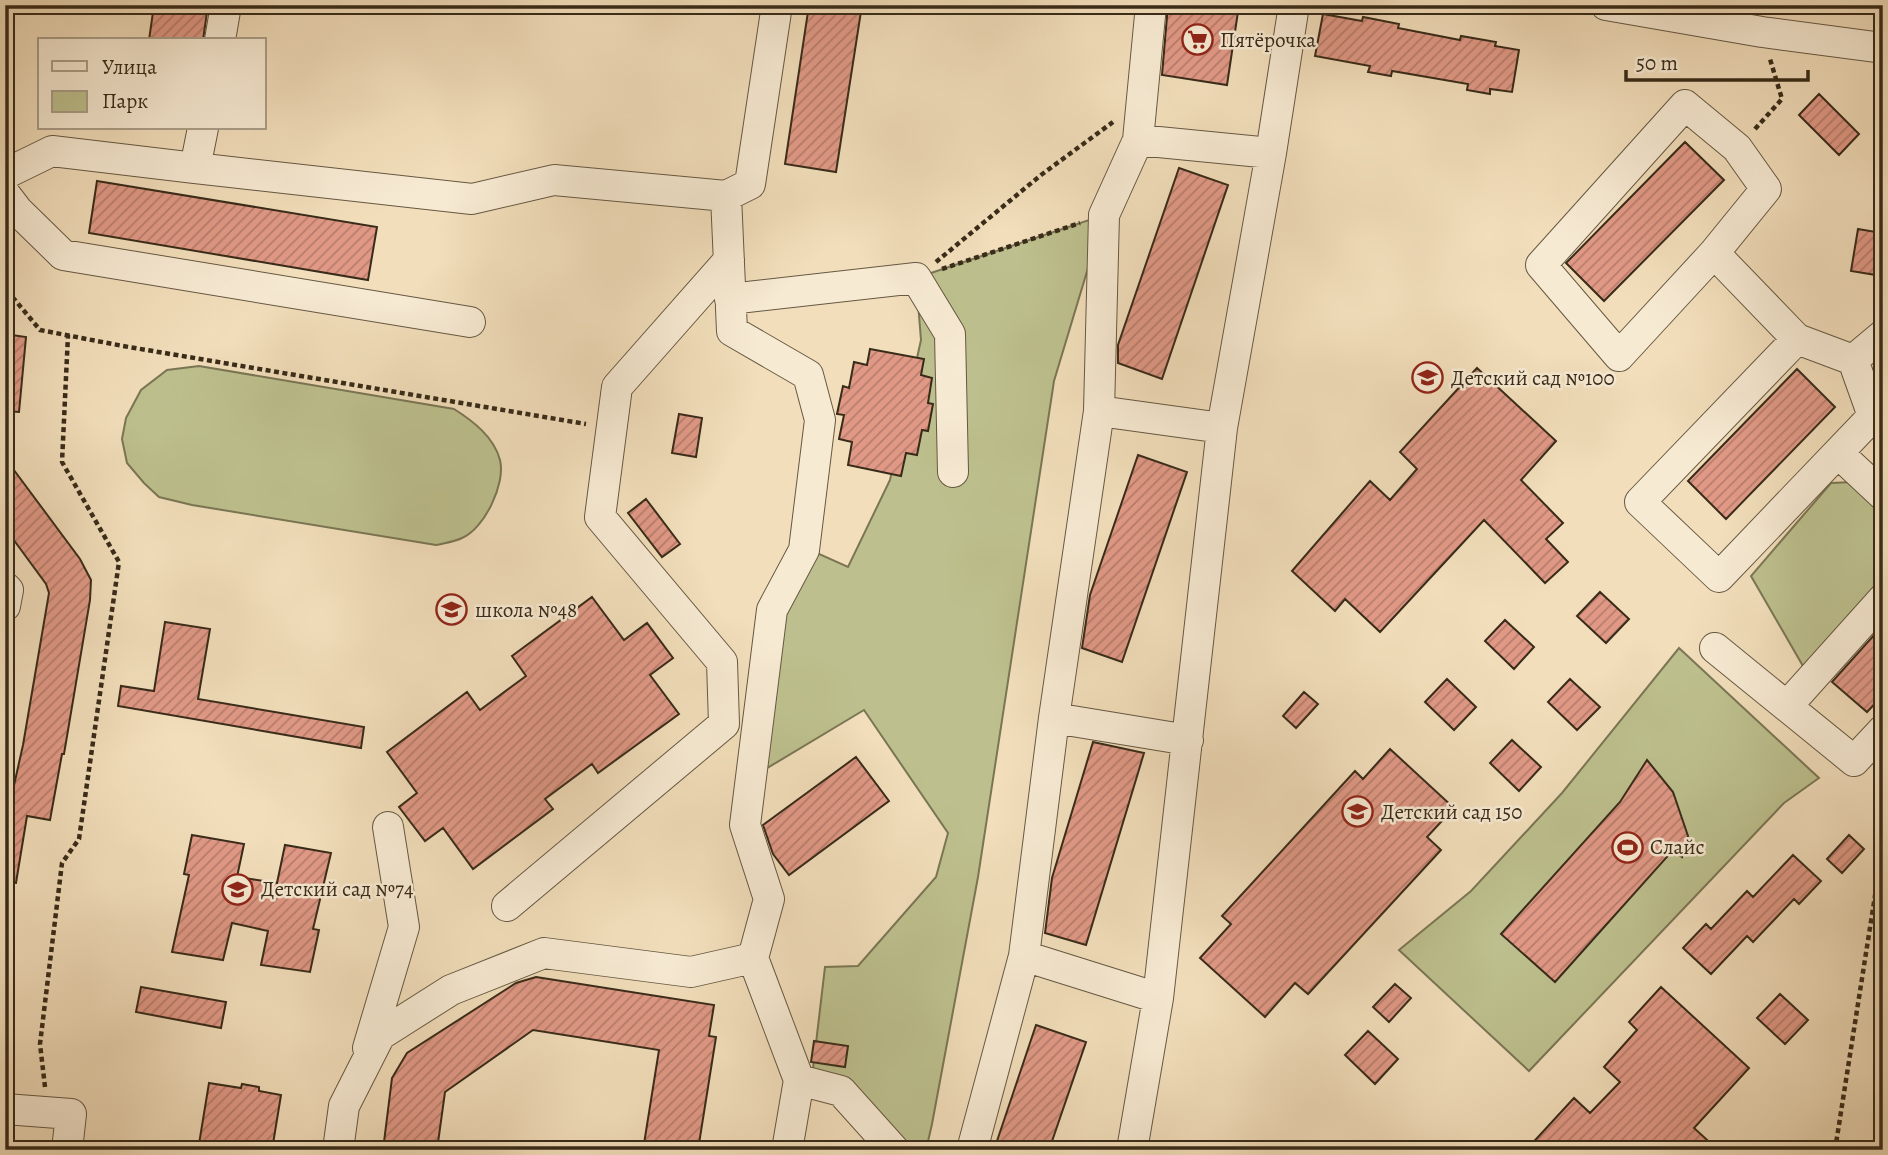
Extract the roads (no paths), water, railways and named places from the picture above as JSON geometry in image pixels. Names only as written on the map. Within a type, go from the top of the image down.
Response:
[{"type":"street","points":[[220,38],[226,5]]},
{"type":"street","points":[[5,174],[52,151],[472,198],[554,180],[726,197],[750,184],[777,5]]},
{"type":"street","points":[[972,1150],[1024,956],[1054,718],[1099,411],[1104,215],[1139,141],[1151,5]]},
{"type":"street","points":[[1132,1150],[1158,998],[1222,428],[1271,153],[1294,5]]},
{"type":"street","points":[[1606,5],[1762,32],[1883,48]]},
{"type":"street","points":[[1685,104],[1737,148],[1766,189],[1714,253],[1619,356],[1541,265],[1685,104]]},
{"type":"street","points":[[195,168],[203,130]]},
{"type":"street","points":[[1139,141],[1271,153]]},
{"type":"street","points":[[726,197],[732,331],[808,375],[820,420],[804,550],[772,610],[745,825],[769,899],[753,958],[799,1080],[787,1150]]},
{"type":"street","points":[[12,203],[63,255],[470,322]]},
{"type":"street","points":[[1714,253],[1797,339],[1853,360],[1873,416],[1719,577],[1640,502],[1797,339]]},
{"type":"street","points":[[507,906],[724,724],[722,662],[600,517],[617,387],[729,260]]},
{"type":"street","points":[[730,299],[916,278],[950,334],[953,472]]},
{"type":"street","points":[[1853,360],[1883,335]]},
{"type":"street","points":[[1099,411],[1222,428]]},
{"type":"street","points":[[1838,453],[1883,495]]},
{"type":"street","points":[[5,587],[8,590],[5,606]]},
{"type":"street","points":[[1787,706],[1883,598]]},
{"type":"street","points":[[1715,648],[1854,761],[1883,730]]},
{"type":"street","points":[[1054,718],[1188,740]]},
{"type":"street","points":[[360,1075],[404,927],[388,827]]},
{"type":"street","points":[[338,1150],[344,1106],[380,1035],[451,990],[544,953],[691,972],[753,958]]},
{"type":"street","points":[[1024,956],[1158,998]]},
{"type":"street","points":[[799,1080],[841,1091],[894,1150]]},
{"type":"street","points":[[5,1109],[71,1114],[67,1150]]},
{"type":"place","name":"Пятёрочка","points":[[1197,40]]},
{"type":"place","name":"Детский сад №100","points":[[1428,378]]},
{"type":"place","name":"школа №48","points":[[452,610]]},
{"type":"place","name":"Детский сад 150","points":[[1358,812]]},
{"type":"place","name":"Слайс","points":[[1627,847]]},
{"type":"place","name":"Детский сад №74","points":[[238,889]]}]
